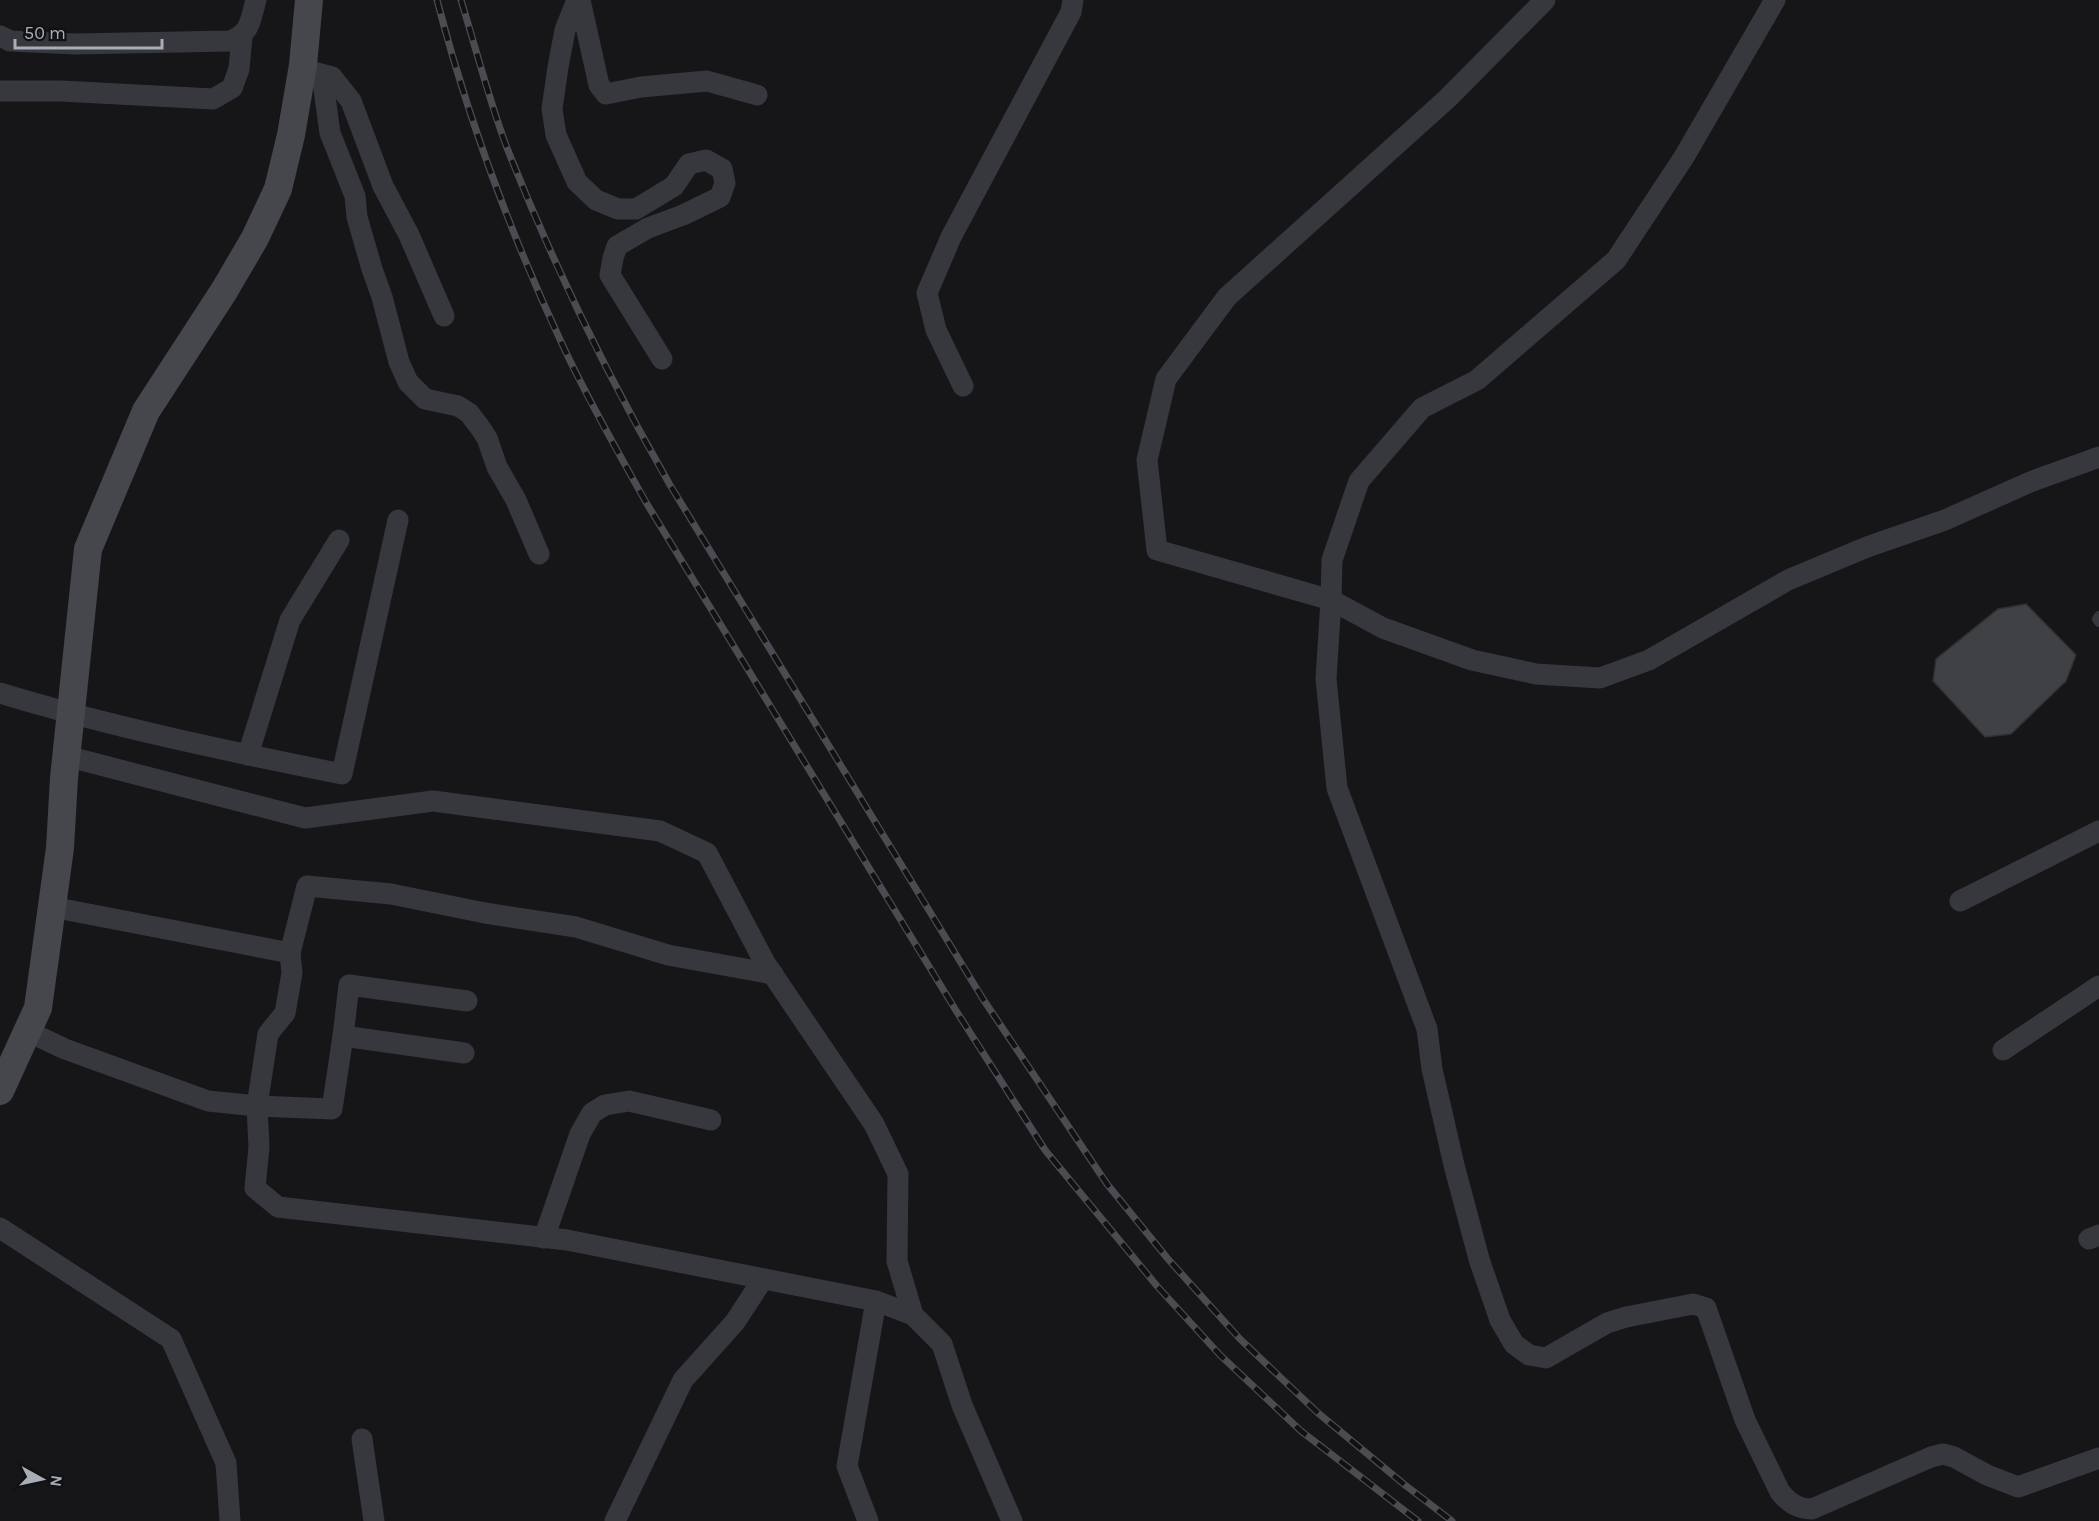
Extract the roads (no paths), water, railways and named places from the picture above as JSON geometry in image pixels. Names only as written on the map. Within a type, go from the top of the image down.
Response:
[{"type":"street","points":[[0,91],[61,91],[213,99],[232,88],[238,69],[243,36],[249,25],[256,0]]},
{"type":"street","points":[[309,0],[313,70],[330,133],[355,196],[357,217],[399,362],[408,382],[425,399],[458,406],[469,413],[479,426],[487,438],[497,467],[516,500],[539,554]]},
{"type":"street","points":[[578,0],[599,84],[606,94],[641,87],[707,81],[757,95]]},
{"type":"street","points":[[578,0],[565,30],[552,109],[556,135],[577,182],[596,200],[618,209],[636,209],[675,186],[689,164],[706,160],[722,169],[725,183],[720,197],[683,215],[648,228],[617,246],[613,258],[610,274],[662,359]]},
{"type":"street","points":[[963,386],[936,330],[927,293],[951,237],[1071,12],[1072,0]]},
{"type":"street","points":[[1545,0],[1448,98],[1227,297],[1166,379],[1148,460],[1157,550],[1331,600],[1383,628],[1472,660],[1536,674],[1600,678],[1649,660],[1788,580],[1867,547],[1945,520],[2030,482],[2099,457]]},
{"type":"street","points":[[1775,0],[1684,157],[1616,260],[1477,380],[1422,408],[1359,481],[1332,560],[1326,679],[1337,788],[1427,1029],[1432,1069],[1479,1259],[1500,1320],[1514,1344],[1529,1355],[1546,1358],[1607,1323],[1626,1317],[1693,1304],[1706,1308],[1750,1431],[1779,1492],[1787,1501],[1802,1509],[1812,1509],[1943,1454],[1954,1456],[1987,1475],[2018,1487],[2099,1458]]},
{"type":"street","points":[[0,36],[10,41],[76,44],[230,41],[243,36]]},
{"type":"street","points":[[313,70],[332,77],[351,101],[383,186],[409,235],[444,316]]},
{"type":"street","points":[[0,1091],[38,1008],[60,848],[66,756],[88,549],[146,411],[224,291],[255,237],[278,189],[291,135],[313,70]]},
{"type":"street","points":[[0,693],[71,713],[248,755],[342,774],[398,520]]},
{"type":"street","points":[[248,755],[290,620],[339,540]]},
{"type":"street","points":[[66,756],[305,818],[433,801],[660,831],[708,853],[765,963],[874,1124],[898,1174],[897,1261],[913,1316]]},
{"type":"street","points":[[1960,901],[2099,831]]},
{"type":"street","points":[[772,974],[668,955],[576,927],[485,913],[391,894],[307,886],[290,953],[292,973],[285,1013],[268,1034],[257,1106],[259,1147],[255,1188],[278,1207],[567,1240],[876,1301],[913,1316],[942,1344],[963,1405],[1012,1521]]},
{"type":"street","points":[[52,907],[290,953]]},
{"type":"street","points":[[27,1031],[65,1049],[208,1101],[257,1106],[332,1109],[349,985],[467,1002]]},
{"type":"street","points":[[2003,1050],[2099,986]]},
{"type":"street","points":[[343,1036],[464,1053]]},
{"type":"street","points":[[544,1238],[580,1134],[592,1113],[605,1105],[629,1101],[711,1119]]},
{"type":"street","points":[[0,1228],[171,1339],[226,1463],[230,1521]]},
{"type":"street","points":[[615,1521],[683,1380],[735,1322],[763,1279]]},
{"type":"street","points":[[868,1521],[847,1466],[876,1301]]},
{"type":"street","points":[[362,1439],[374,1521]]},
{"type":"lane","points":[[2099,616],[2097,619],[2099,622]]},
{"type":"railway","points":[[437,0],[462,89],[508,219],[544,304],[593,406],[647,504],[955,1009],[1045,1150],[1157,1286],[1220,1355],[1301,1431],[1418,1521]]},
{"type":"railway","points":[[461,0],[488,93],[507,148],[562,277],[625,403],[670,485],[983,999],[1107,1184],[1168,1259],[1240,1339],[1318,1413],[1452,1521]]}]
